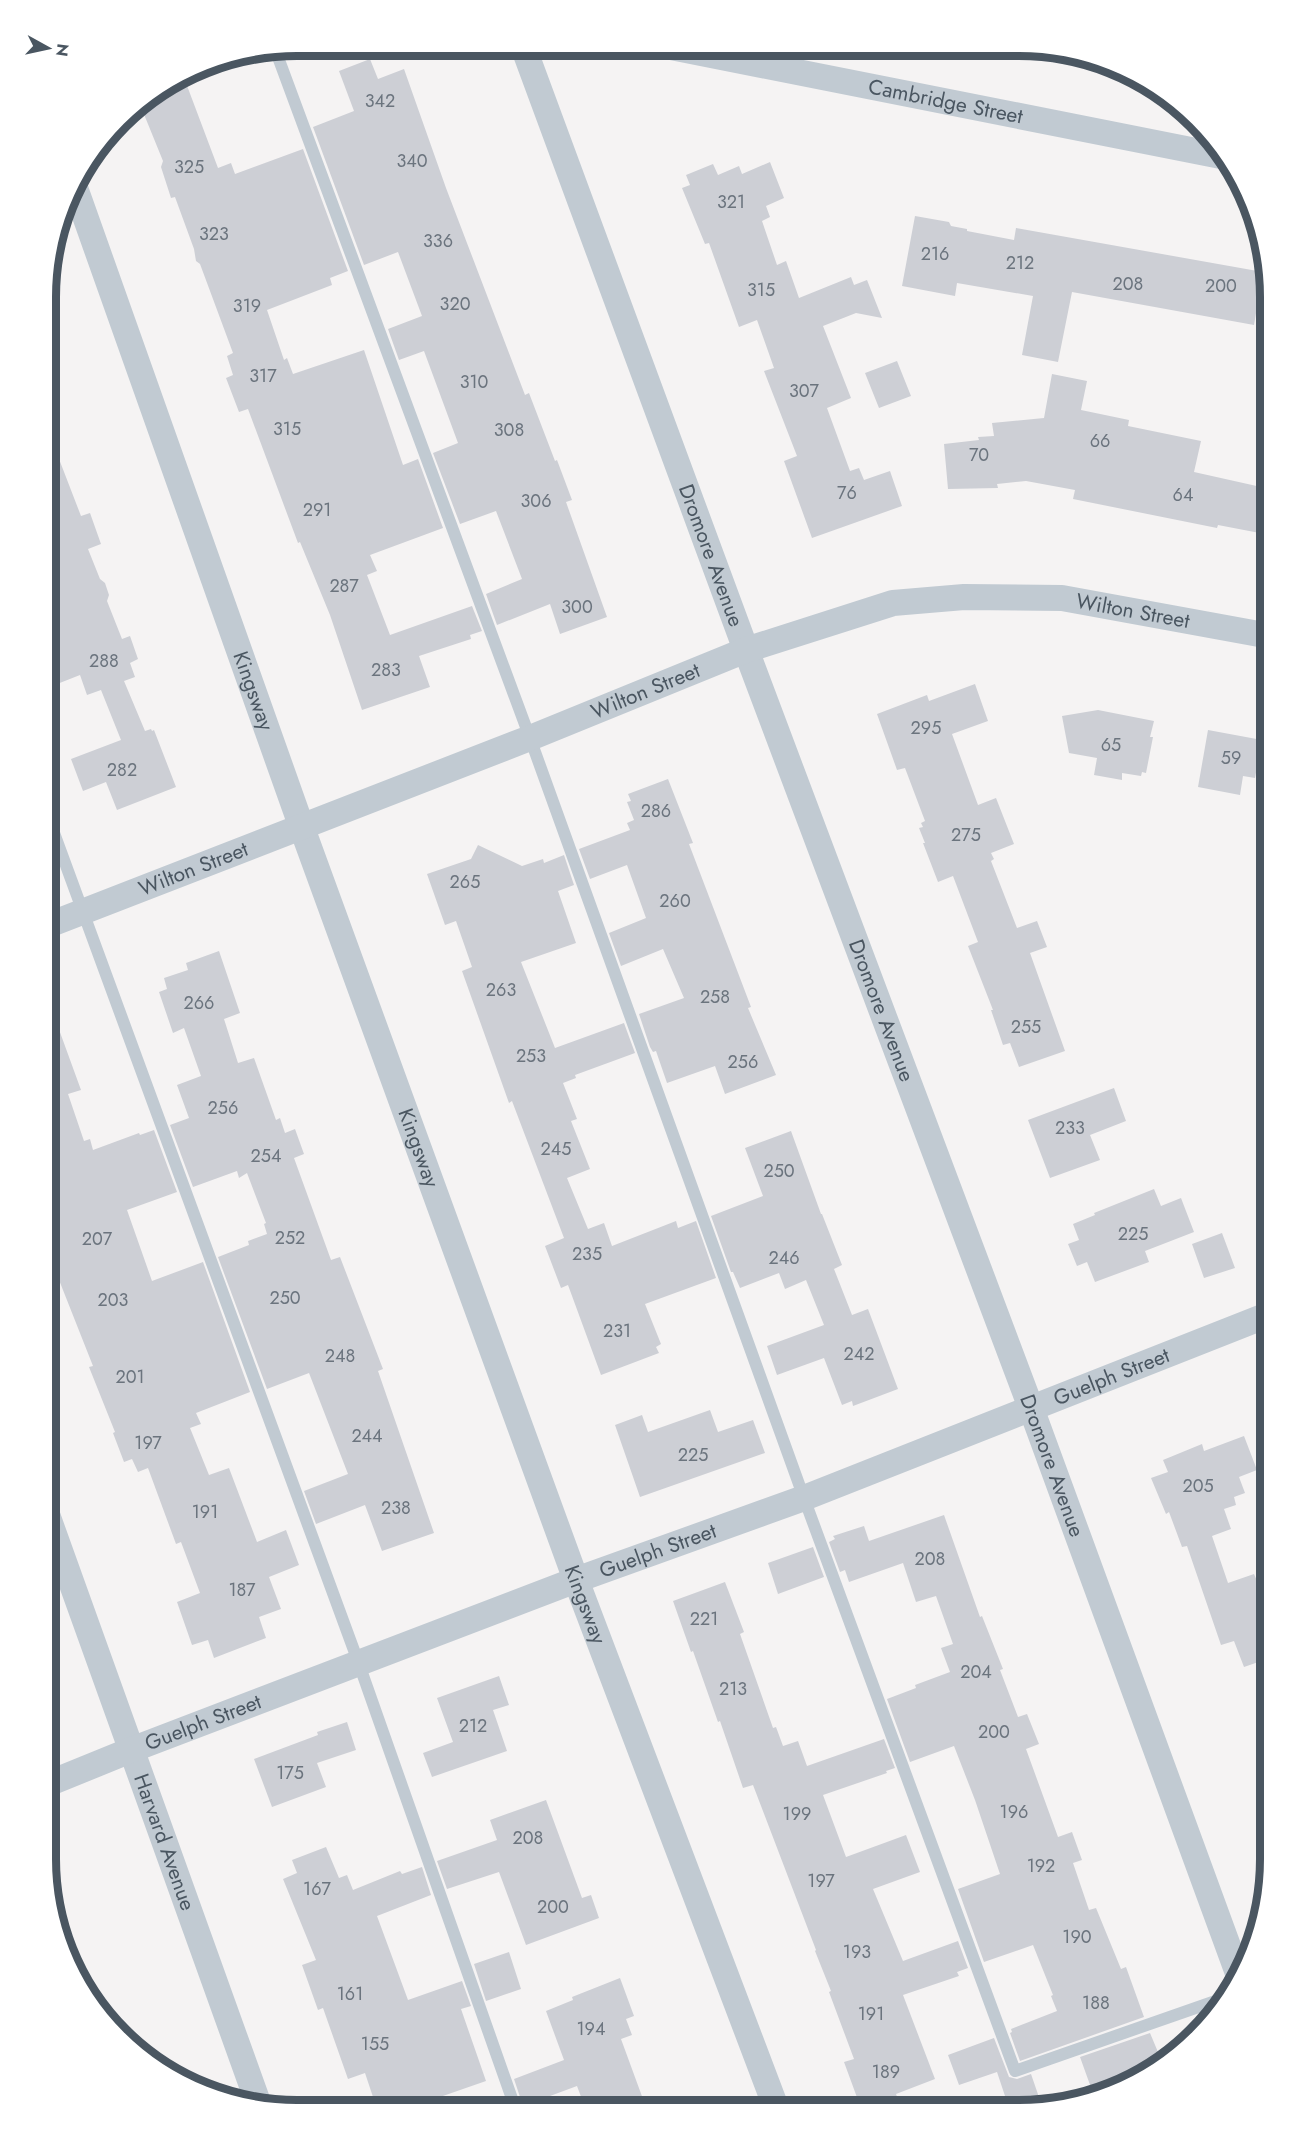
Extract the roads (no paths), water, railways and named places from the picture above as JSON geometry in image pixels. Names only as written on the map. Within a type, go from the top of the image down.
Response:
[{"type":"street","name":"Dromore Avenue","points":[[527,56],[746,650],[1031,1408],[1235,1966]]},
{"type":"street","name":"Cambridge Street","points":[[716,56],[1213,154]]},
{"type":"street","name":"Kingsway","points":[[78,195],[302,828],[576,1580],[773,2100]]},
{"type":"street","name":"Wilton Street","points":[[56,922],[302,828],[746,650],[893,603],[964,597],[1062,598],[1260,634]]},
{"type":"street","name":"Guelph Street","points":[[56,1781],[576,1580],[804,1498],[1260,1318]]},
{"type":"street","name":"Harvard Avenue","points":[[56,1540],[256,2097]]},
{"type":"lane","points":[[278,56],[530,738],[804,1498],[1015,2071],[1213,2002]]},
{"type":"lane","points":[[56,839],[359,1664],[512,2100]]}]
